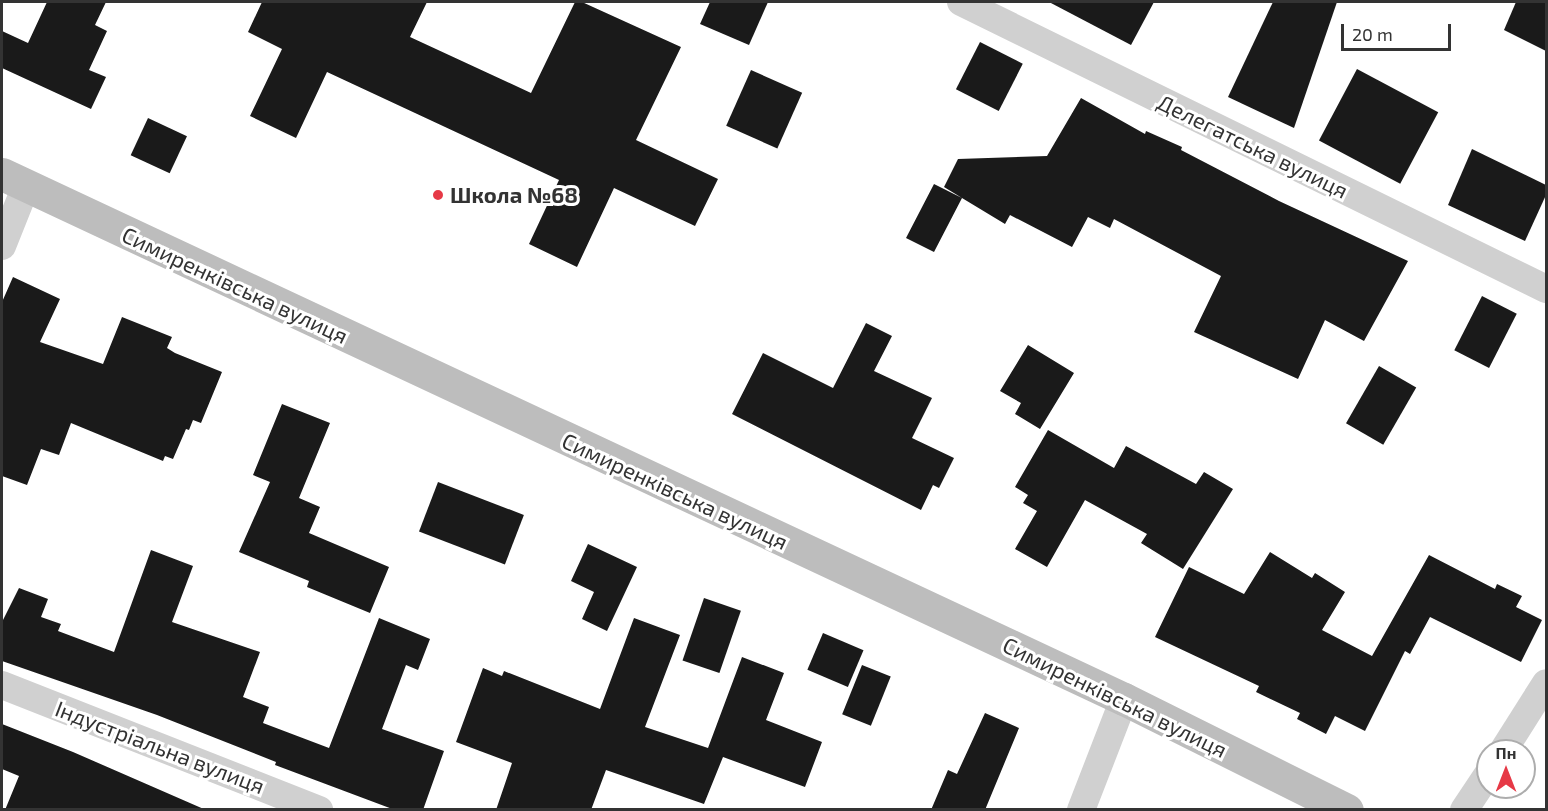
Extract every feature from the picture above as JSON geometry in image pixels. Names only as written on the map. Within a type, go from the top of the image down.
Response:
[{"type":"main road","name":"Симиренківська вулиця","points":[[14,180],[1124,699],[1347,810]]},
{"type":"street","name":"Делегатська вулиця","points":[[961,2],[1546,289]]},
{"type":"street","points":[[2,246],[14,180]]},
{"type":"street","points":[[1511,739],[1546,683]]},
{"type":"street","name":"Індустріальна вулиця","points":[[2,685],[319,810]]},
{"type":"street","points":[[1081,810],[1124,699]]},
{"type":"street","points":[[1464,810],[1476,792]]},
{"type":"building","points":[[47,2],[106,2],[95,25],[107,31],[89,70],[106,77],[91,109],[2,68],[2,31],[28,43]]},
{"type":"building","points":[[262,2],[427,2],[410,37],[531,93],[575,2],[582,2],[681,47],[636,140],[718,179],[695,226],[614,188],[577,267],[529,244],[559,180],[327,72],[296,138],[250,116],[282,49],[248,32]]},
{"type":"building","points":[[710,2],[768,2],[749,45],[700,24]]},
{"type":"building","points":[[1049,2],[1154,2],[1131,45]]},
{"type":"building","points":[[1273,2],[1337,2],[1294,128],[1228,97]]},
{"type":"building","points":[[1516,2],[1546,2],[1546,51],[1504,30]]},
{"type":"building","points":[[980,42],[1023,64],[999,111],[956,89]]},
{"type":"building","points":[[1357,69],[1438,112],[1400,184],[1319,141]]},
{"type":"building","points":[[751,70],[802,93],[777,149],[726,126]]},
{"type":"building","points":[[1081,98],[1145,134],[1146,131],[1182,147],[1181,150],[1279,201],[1408,261],[1364,341],[1325,320],[1298,379],[1194,332],[1221,276],[1114,219],[1110,228],[1088,217],[1072,247],[1010,215],[1005,224],[944,187],[958,159],[1047,156]]},
{"type":"building","points":[[148,118],[187,136],[170,173],[131,155]]},
{"type":"building","points":[[1472,149],[1546,185],[1546,195],[1525,241],[1448,205]]},
{"type":"building","points":[[934,184],[962,198],[934,252],[906,238]]},
{"type":"building","points":[[13,277],[60,299],[40,342],[103,364],[122,317],[172,337],[167,348],[222,372],[201,423],[193,420],[189,430],[186,429],[173,459],[165,456],[163,461],[71,423],[59,455],[41,449],[27,485],[2,476],[2,302]]},
{"type":"building","points":[[1482,296],[1517,314],[1489,368],[1454,350]]},
{"type":"building","points":[[866,323],[892,336],[874,371],[932,398],[912,438],[954,458],[939,488],[933,485],[921,510],[732,414],[763,353],[833,388]]},
{"type":"building","points":[[1028,345],[1074,373],[1040,429],[1015,414],[1021,403],[1000,391]]},
{"type":"building","points":[[1379,366],[1416,388],[1383,445],[1346,423]]},
{"type":"building","points":[[282,404],[330,423],[299,498],[320,507],[309,533],[389,567],[370,613],[307,587],[309,581],[239,552],[270,482],[253,475]]},
{"type":"building","points":[[1048,430],[1114,468],[1126,446],[1196,484],[1204,472],[1233,489],[1183,569],[1141,543],[1147,534],[1085,500],[1047,567],[1015,549],[1037,511],[1023,503],[1028,495],[1015,487]]},
{"type":"building","points":[[438,482],[524,515],[505,564],[419,531]]},
{"type":"building","points":[[588,544],[637,567],[607,631],[582,619],[594,592],[571,581]]},
{"type":"building","points":[[151,550],[193,566],[172,622],[260,652],[243,697],[269,707],[263,723],[329,748],[379,618],[430,639],[418,670],[406,665],[382,729],[444,751],[423,810],[395,810],[275,765],[276,762],[157,715],[2,661],[2,622],[19,588],[48,599],[41,617],[61,624],[58,631],[114,652]]},
{"type":"building","points":[[1270,552],[1312,578],[1315,573],[1345,592],[1322,630],[1372,656],[1429,555],[1495,589],[1497,584],[1522,596],[1516,607],[1542,620],[1521,662],[1430,617],[1410,654],[1405,651],[1365,731],[1335,716],[1326,734],[1297,719],[1300,713],[1256,692],[1259,686],[1155,637],[1189,567],[1244,594]]},
{"type":"building","points":[[704,598],[741,611],[719,673],[683,660]]},
{"type":"building","points":[[634,618],[680,635],[645,727],[708,748],[742,657],[784,673],[766,720],[822,742],[805,787],[723,757],[704,804],[606,770],[591,810],[496,810],[512,763],[456,742],[483,668],[502,676],[504,671],[600,709]]},
{"type":"building","points":[[823,633],[864,650],[848,687],[807,670]]},
{"type":"building","points":[[862,665],[891,677],[871,726],[842,714]]},
{"type":"building","points":[[985,713],[1019,728],[985,810],[931,810],[948,770],[957,774]]},
{"type":"building","points":[[2,724],[206,810],[5,810],[19,776],[2,769]]},
{"type":"place","name":"Школа №68","points":[[438,195]]}]
